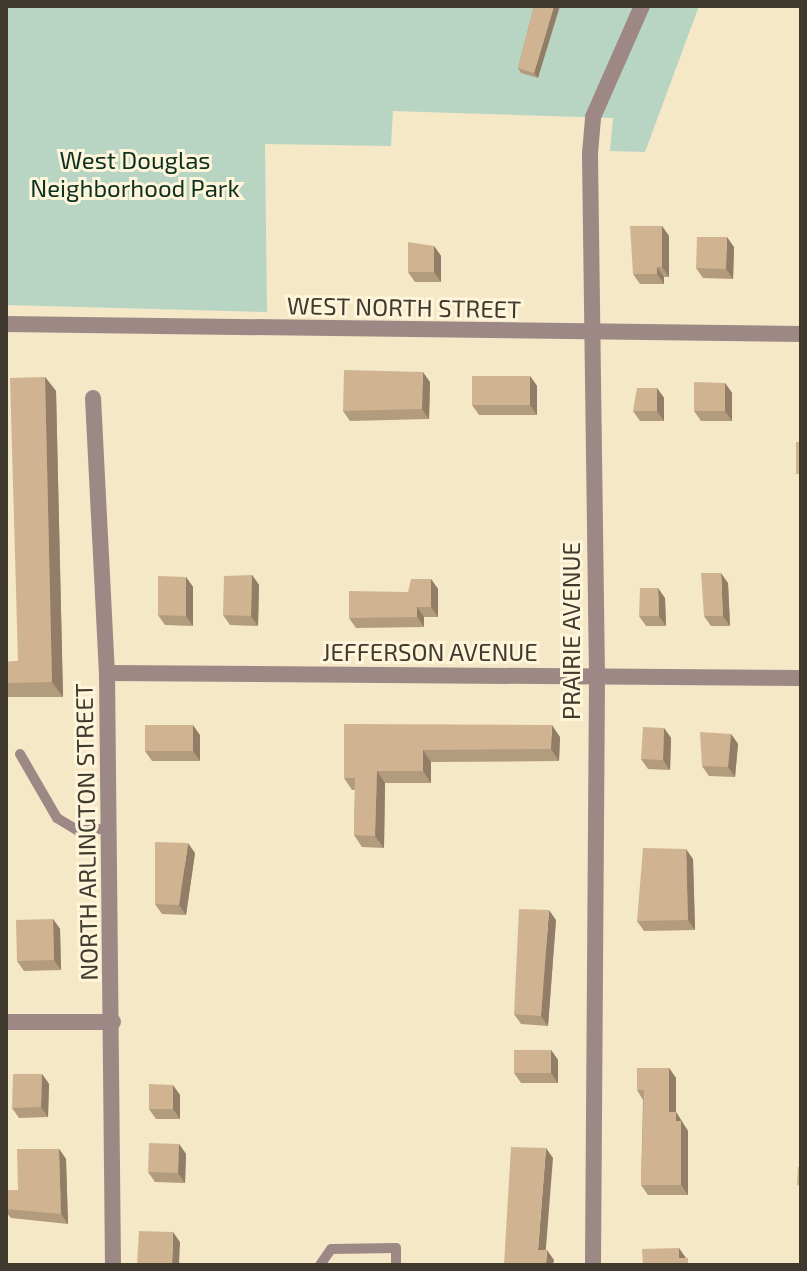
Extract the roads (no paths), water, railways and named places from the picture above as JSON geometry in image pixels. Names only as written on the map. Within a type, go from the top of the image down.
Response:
[{"type":"street","name":"PRAIRIE AVENUE","points":[[593,1265],[597,677],[592,334],[593,117],[642,6]]},
{"type":"street","name":"WEST NORTH STREET","points":[[6,324],[592,334],[801,334]]},
{"type":"street","name":"NORTH ARLINGTON STREET","points":[[93,398],[107,673],[113,1022],[113,1265]]},
{"type":"street","name":"JEFFERSON AVENUE","points":[[107,673],[801,678]]},
{"type":"street","points":[[6,1022],[113,1022]]},
{"type":"lane","points":[[20,754],[57,818],[77,830],[110,829]]},
{"type":"lane","points":[[320,1265],[331,1249],[396,1248],[396,1265]]},
{"type":"park label","name":"West Douglas Neighborhood Park","points":[[135,174]]}]
